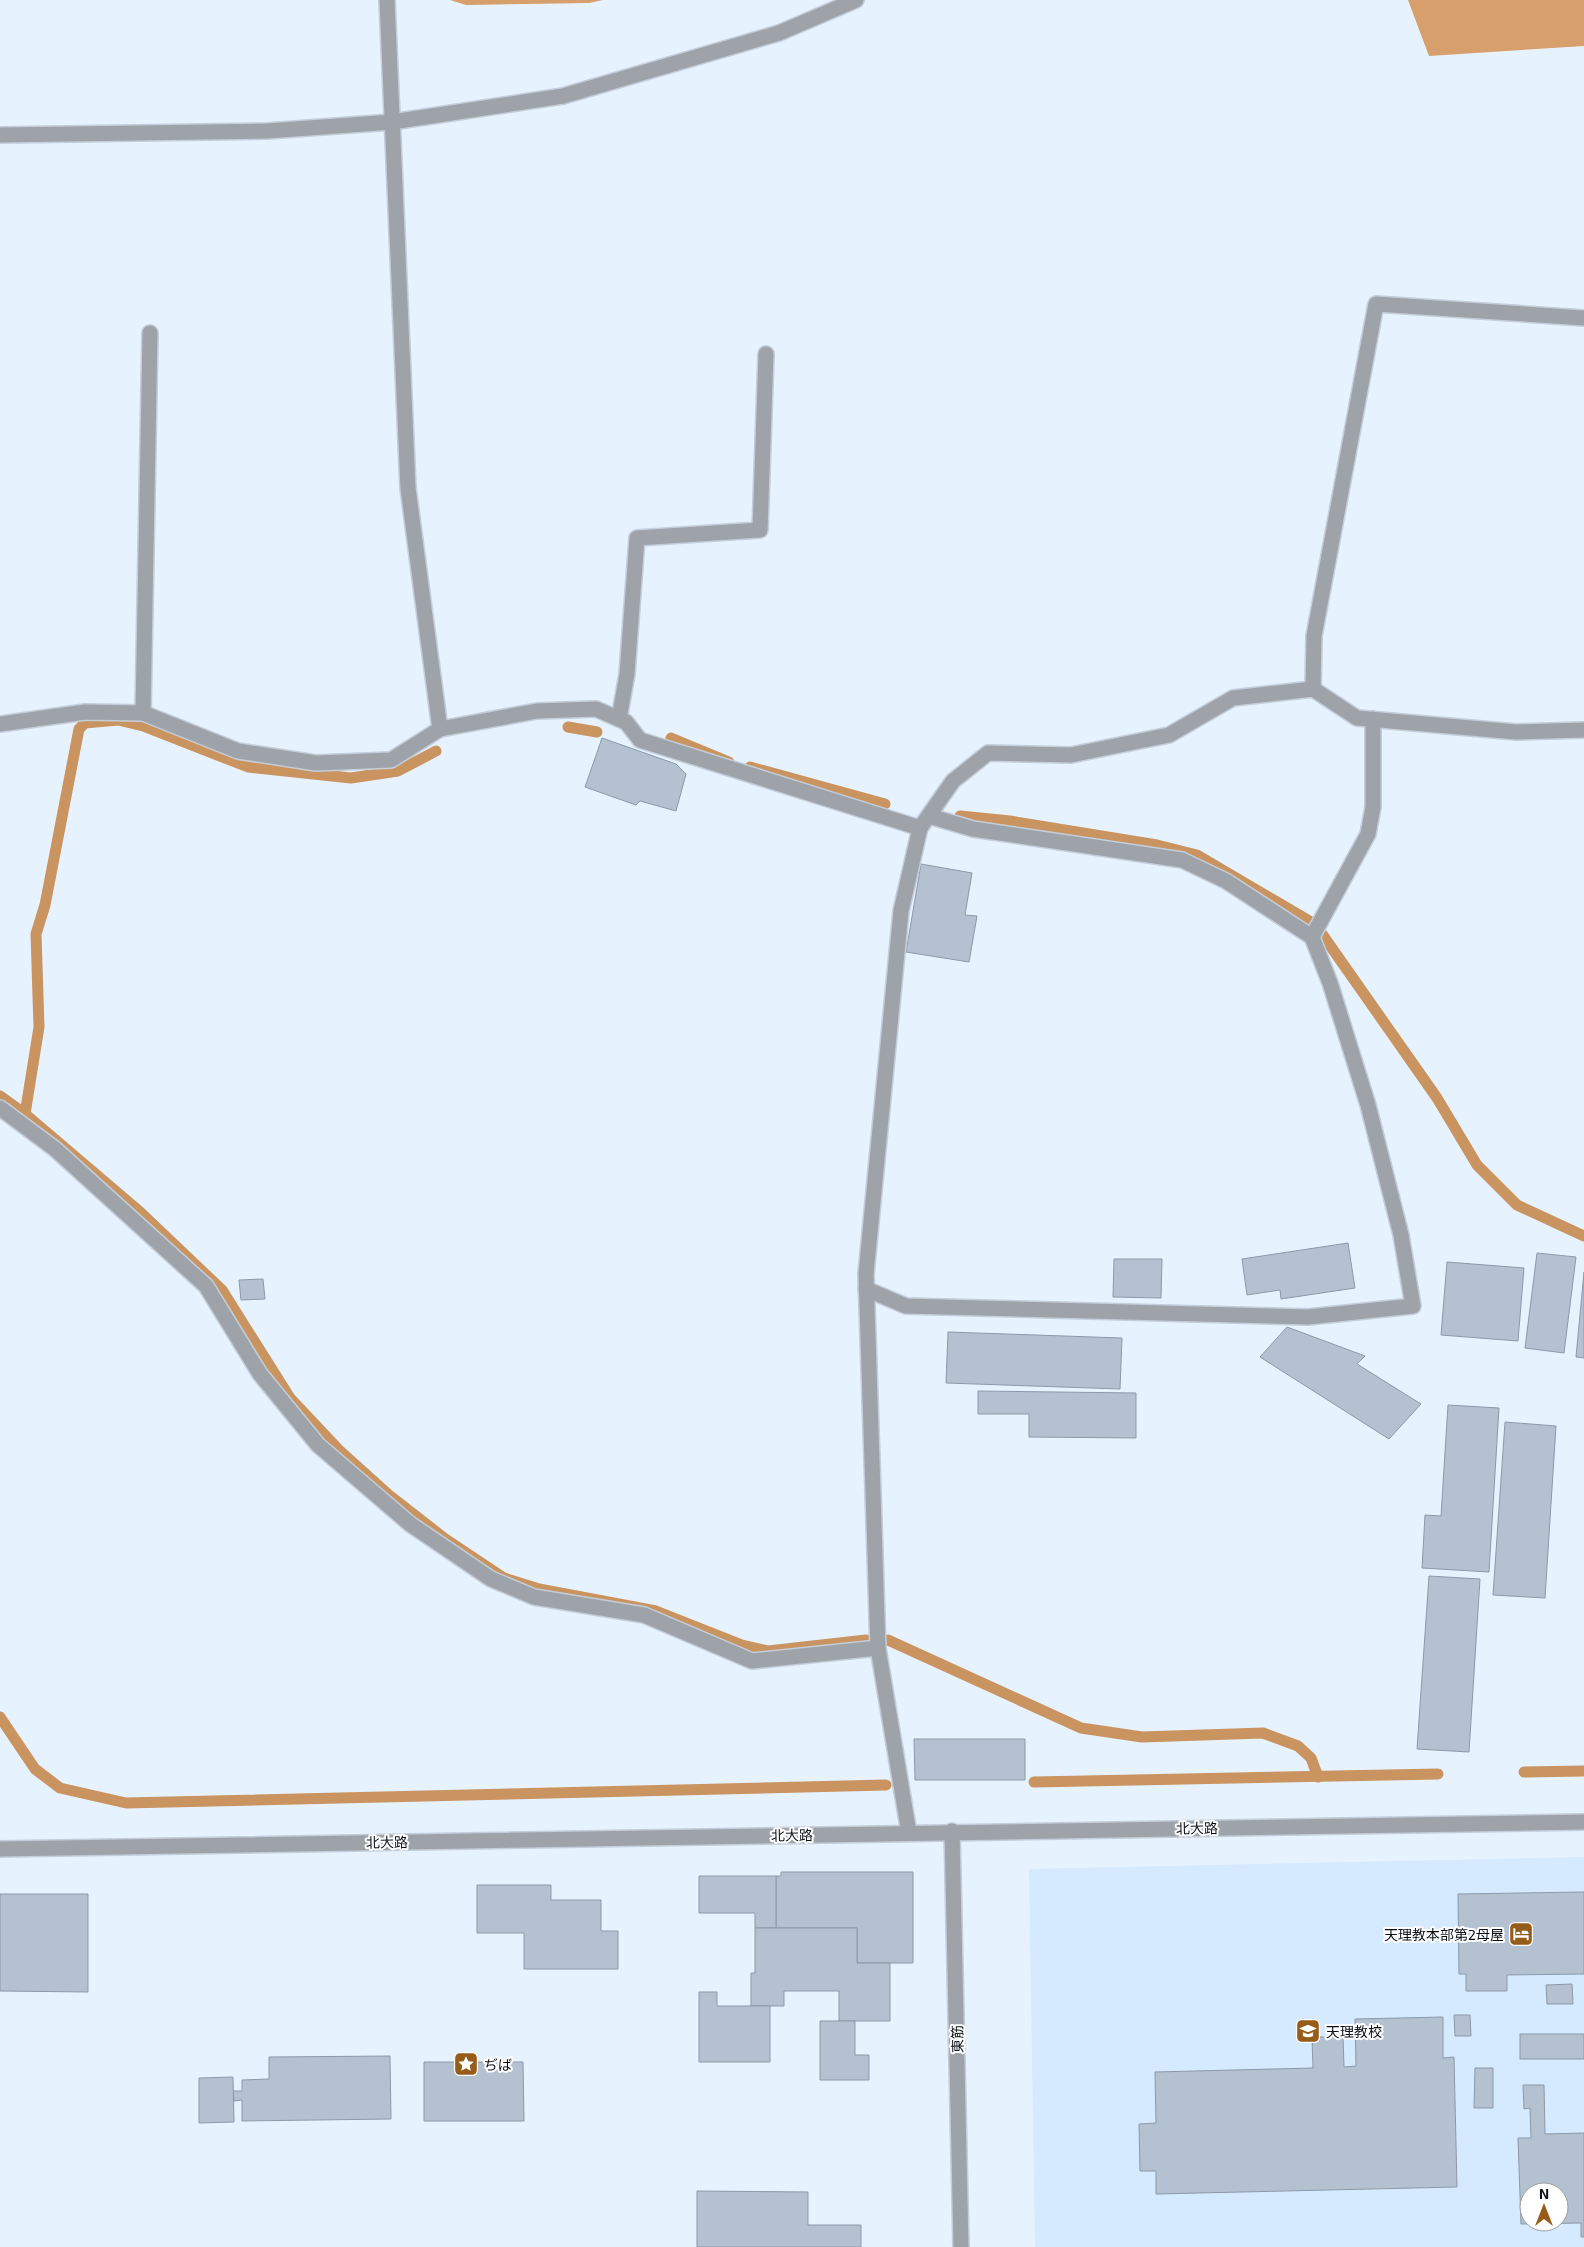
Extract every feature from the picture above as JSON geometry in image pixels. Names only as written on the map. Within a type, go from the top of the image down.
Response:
[{"type":"street","points":[[387,0],[408,488],[440,729]]},
{"type":"street","points":[[0,134],[267,131],[392,122],[563,96],[779,33],[856,0]]},
{"type":"street","points":[[1313,689],[1314,636],[1376,304],[1584,318]]},
{"type":"street","points":[[143,714],[150,333]]},
{"type":"street","points":[[619,719],[627,674],[637,538],[760,530],[766,354]]},
{"type":"street","points":[[909,1833],[878,1648],[866,1274],[901,911],[925,822],[953,781],[988,753],[1071,755],[1169,735],[1233,698],[1313,689],[1357,718],[1516,732],[1584,730]]},
{"type":"street","points":[[0,724],[85,712],[143,714],[238,751],[316,763],[391,760],[440,729],[536,711],[596,709],[626,722],[640,740],[925,822],[1182,860],[1226,881],[1312,937],[1330,983],[1368,1105],[1401,1235],[1413,1306],[1308,1317],[906,1306],[866,1289]]},
{"type":"street","points":[[1312,937],[1368,834],[1373,808],[1373,719]]},
{"type":"street","points":[[0,1108],[55,1149],[206,1286],[260,1374],[318,1445],[410,1524],[491,1579],[534,1597],[644,1615],[752,1661],[878,1648]]},
{"type":"street","name":"北大路","points":[[0,1849],[952,1831],[1584,1822]]},
{"type":"street","name":"東筋","points":[[952,1831],[961,2247]]},
{"type":"shaded area","points":[[450,0],[603,0],[589,3],[466,5]]},
{"type":"shaded area","points":[[1408,0],[1584,0],[1584,46],[1429,56]]},
{"type":"shaded area","name":"天理教校","points":[[1584,1857],[1584,2247],[1035,2247],[1029,1869]]},
{"type":"building","points":[[602,738],[676,764],[686,774],[676,811],[640,801],[636,805],[585,787]]},
{"type":"building","points":[[921,864],[972,873],[965,915],[977,916],[969,962],[906,952]]},
{"type":"building","points":[[1348,1243],[1355,1288],[1281,1299],[1280,1290],[1247,1295],[1242,1259]]},
{"type":"building","points":[[1537,1253],[1576,1257],[1564,1353],[1525,1348]]},
{"type":"building","points":[[1114,1259],[1162,1259],[1161,1298],[1113,1297]]},
{"type":"building","points":[[1447,1262],[1524,1268],[1518,1341],[1441,1335]]},
{"type":"building","points":[[1584,1272],[1584,1358],[1576,1357]]},
{"type":"building","points":[[263,1279],[265,1299],[241,1300],[239,1280]]},
{"type":"building","points":[[1287,1327],[1365,1356],[1357,1364],[1421,1404],[1389,1439],[1260,1357]]},
{"type":"building","points":[[948,1332],[1122,1338],[1120,1389],[946,1383]]},
{"type":"building","points":[[978,1391],[1136,1393],[1136,1438],[1029,1437],[1029,1414],[978,1414]]},
{"type":"building","points":[[1448,1405],[1499,1408],[1489,1572],[1422,1568],[1425,1515],[1441,1516]]},
{"type":"building","points":[[1505,1422],[1556,1426],[1545,1598],[1493,1595]]},
{"type":"building","points":[[1429,1576],[1480,1579],[1469,1752],[1417,1749]]},
{"type":"building","points":[[914,1739],[1025,1739],[1025,1780],[915,1780]]},
{"type":"building","points":[[781,1872],[913,1872],[913,1963],[857,1963],[857,1928],[776,1928],[776,1876],[781,1876]]},
{"type":"building","points":[[699,1876],[776,1876],[776,1928],[755,1928],[755,1913],[699,1913]]},
{"type":"building","points":[[477,1885],[551,1885],[551,1900],[601,1900],[601,1931],[618,1931],[618,1969],[524,1969],[524,1933],[477,1933]]},
{"type":"building","name":"天理教本部第2母屋","points":[[1584,1892],[1584,1974],[1507,1975],[1507,1991],[1466,1991],[1466,1974],[1459,1974],[1458,1894]]},
{"type":"building","points":[[0,1894],[88,1894],[88,1992],[0,1991]]},
{"type":"building","points":[[755,1928],[857,1928],[857,1963],[890,1963],[890,2021],[839,2021],[839,1991],[784,1991],[784,2006],[751,2006],[751,1973],[755,1973]]},
{"type":"building","points":[[1572,1984],[1573,2004],[1547,2004],[1546,1985]]},
{"type":"building","points":[[699,1992],[717,1992],[717,2006],[770,2006],[770,2062],[699,2062]]},
{"type":"building","points":[[1454,2015],[1470,2015],[1471,2036],[1455,2036]]},
{"type":"building","points":[[1443,2017],[1443,2058],[1454,2057],[1457,2187],[1156,2194],[1156,2171],[1140,2171],[1139,2124],[1156,2123],[1155,2072],[1313,2068],[1312,2037],[1343,2037],[1344,2067],[1356,2066],[1355,2019]]},
{"type":"building","points":[[820,2021],[855,2021],[855,2055],[869,2055],[869,2080],[820,2080]]},
{"type":"building","points":[[1520,2034],[1584,2034],[1584,2059],[1520,2059]]},
{"type":"building","points":[[390,2056],[391,2119],[242,2121],[242,2100],[234,2101],[233,2091],[242,2091],[242,2080],[269,2079],[269,2057]]},
{"type":"building","points":[[424,2062],[523,2062],[524,2121],[424,2121]]},
{"type":"building","points":[[1475,2068],[1493,2068],[1493,2108],[1474,2108]]},
{"type":"building","points":[[233,2077],[234,2122],[199,2123],[199,2078]]},
{"type":"building","points":[[1523,2085],[1544,2085],[1545,2134],[1584,2133],[1584,2237],[1581,2237],[1581,2223],[1569,2223],[1569,2182],[1520,2182],[1518,2138],[1531,2138],[1530,2108],[1524,2109]]},
{"type":"building","points":[[697,2191],[808,2192],[808,2225],[861,2225],[861,2247],[697,2247]]},
{"type":"waterway","points":[[25,1114],[39,1027],[36,934],[45,905],[79,729],[85,723],[118,720],[143,726],[248,767],[351,778],[398,771],[436,751]]},
{"type":"waterway","points":[[568,727],[597,732]]},
{"type":"waterway","points":[[671,738],[729,762]]},
{"type":"waterway","points":[[750,767],[885,804]]},
{"type":"waterway","points":[[960,816],[1010,821],[1157,845],[1197,855],[1311,922]]},
{"type":"waterway","points":[[1322,934],[1437,1098],[1477,1165],[1517,1205],[1584,1236]]},
{"type":"waterway","points":[[0,1096],[25,1114],[140,1212],[222,1290],[290,1398],[339,1450],[389,1495],[444,1538],[504,1578],[539,1589],[656,1611],[742,1645],[768,1651],[866,1640]]},
{"type":"waterway","points":[[888,1640],[1081,1728],[1142,1737],[1263,1733],[1298,1746],[1311,1758],[1318,1777]]},
{"type":"waterway","points":[[0,1717],[35,1769],[60,1788],[126,1803],[886,1785]]},
{"type":"waterway","points":[[1524,1772],[1584,1771]]},
{"type":"waterway","points":[[1034,1782],[1438,1774]]},
{"type":"place","name":"天理教本部第2母屋","points":[[1521,1934]]},
{"type":"place","name":"天理教校","points":[[1308,2031]]},
{"type":"place","name":"ぢば","points":[[466,2064]]}]
